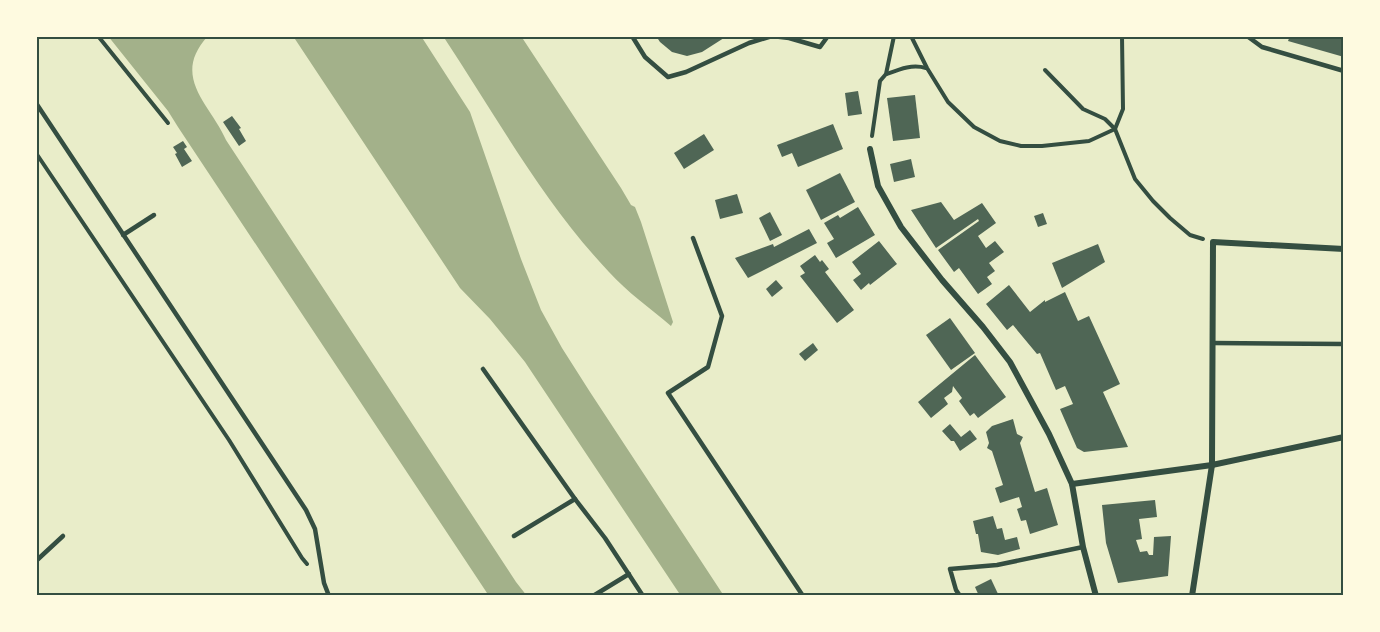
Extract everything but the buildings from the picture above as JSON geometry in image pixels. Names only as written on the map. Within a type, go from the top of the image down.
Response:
[{"type":"street","points":[[870,149],[878,186],[901,227],[1010,362],[1038,413],[1072,484],[1083,547],[1096,596]]},
{"type":"street","points":[[1192,596],[1212,465],[1214,242],[1344,249]]},
{"type":"street","points":[[1072,484],[1212,465],[1344,437]]},
{"type":"lane","points":[[632,36],[645,57],[668,77],[686,72],[771,36],[789,38],[820,47],[828,36]]},
{"type":"lane","points":[[1247,36],[1262,47],[1344,71]]},
{"type":"lane","points":[[36,103],[306,510],[315,529],[324,583],[329,596]]},
{"type":"lane","points":[[123,235],[154,215]]},
{"type":"lane","points":[[693,238],[722,316],[708,367],[668,393],[802,596]]},
{"type":"lane","points":[[1213,344],[1344,344]]},
{"type":"lane","points":[[483,369],[605,538],[643,596]]},
{"type":"lane","points":[[514,536],[575,499]]},
{"type":"lane","points":[[36,561],[63,536]]},
{"type":"lane","points":[[960,596],[956,591],[950,569],[997,565],[1083,547]]},
{"type":"lane","points":[[593,596],[629,574]]},
{"type":"path","points":[[98,36],[168,123]]},
{"type":"path","points":[[870,149],[880,81],[886,74],[894,36]]},
{"type":"path","points":[[911,36],[948,102],[974,127],[1000,141],[1021,146],[1089,141],[1115,129],[1123,109],[1122,36]]},
{"type":"path","points":[[886,74],[910,66],[927,68]]},
{"type":"path","points":[[1045,70],[1083,109],[1105,119],[1115,129],[1135,179],[1153,201],[1191,235],[1214,242]]},
{"type":"path","points":[[36,153],[229,440],[302,558],[324,583]]},
{"type":"shaded area","points":[[108,36],[208,36],[197,51],[193,65],[193,78],[204,103],[226,140],[527,596],[489,596],[168,111]]},
{"type":"shaded area","points":[[293,36],[421,36],[470,112],[541,310],[590,392],[724,596],[681,596],[525,362],[490,319],[460,288]]},
{"type":"shaded area","points":[[443,36],[521,36],[631,205],[635,207],[673,322],[671,326],[616,279],[585,245],[541,188]]}]
